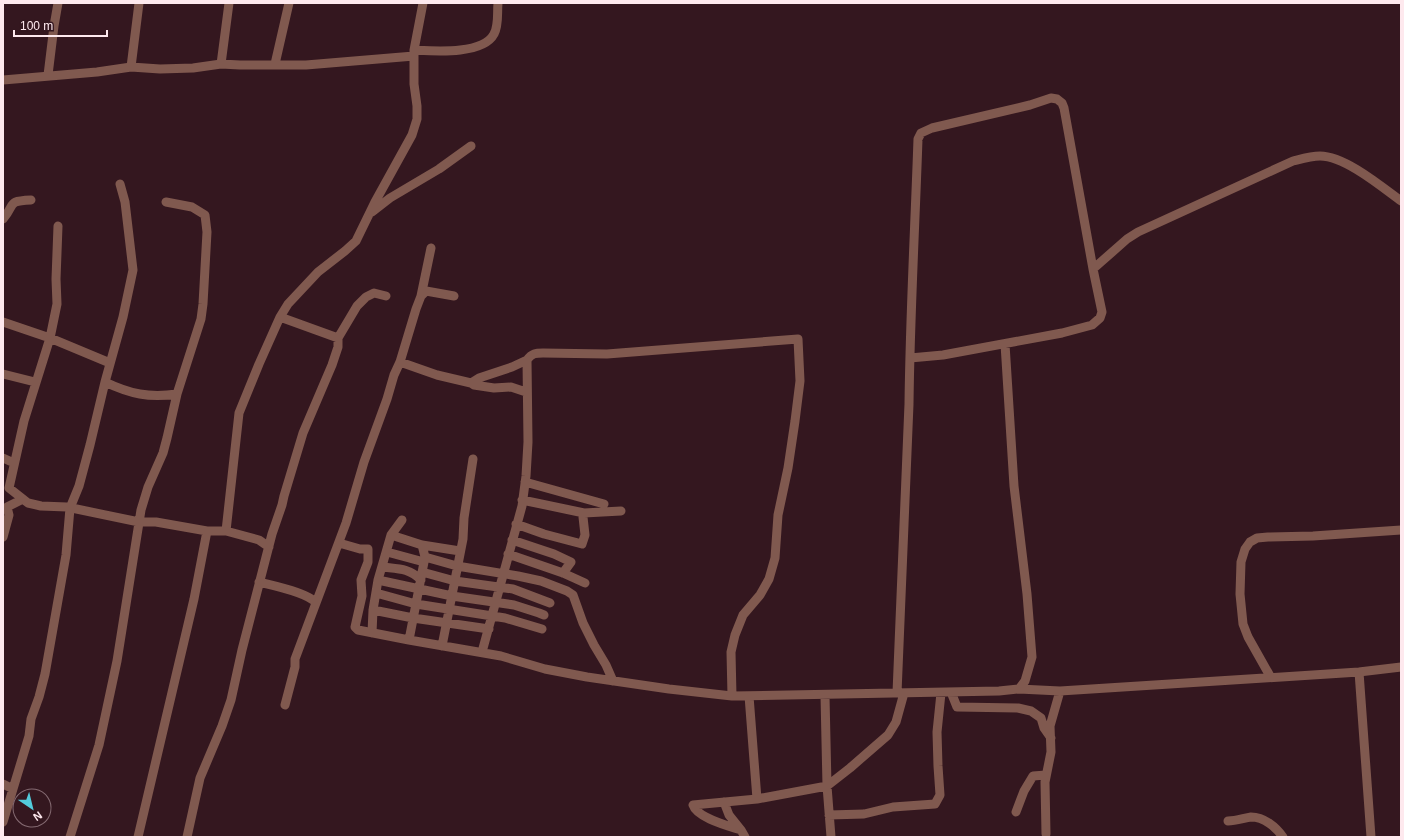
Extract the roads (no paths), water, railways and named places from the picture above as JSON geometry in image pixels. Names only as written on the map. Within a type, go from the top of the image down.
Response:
[{"type":"street","points":[[48,75],[58,3]]},
{"type":"street","points":[[131,67],[139,3]]},
{"type":"street","points":[[221,64],[229,3]]},
{"type":"street","points":[[275,64],[289,3]]},
{"type":"street","points":[[226,531],[239,413],[258,364],[280,317],[288,304],[318,272],[352,245],[412,135],[417,119],[414,84],[414,53],[423,3]]},
{"type":"street","points":[[3,80],[97,72],[131,67],[160,69],[193,68],[221,64],[267,66],[275,64],[306,65],[459,49],[486,43],[491,38],[495,33],[497,24],[498,3]]},
{"type":"street","points":[[743,833],[716,822],[694,809],[693,805],[757,799],[827,786],[888,735],[896,722],[901,693],[910,404],[910,358],[910,319],[918,139],[921,133],[926,130],[1030,105],[1051,98],[1057,99],[1062,103],[1064,108],[1102,312],[1100,318],[1092,325],[1062,333],[943,355],[910,358]]},
{"type":"street","points":[[369,214],[390,198],[439,169],[471,146]]},
{"type":"street","points":[[1093,269],[1127,239],[1138,232],[1293,161],[1320,156],[1338,160],[1380,185],[1401,201]]},
{"type":"street","points":[[3,784],[13,788],[29,736],[31,719],[45,674],[66,555],[70,508],[79,486],[123,317],[132,270],[125,202],[120,184]]},
{"type":"street","points":[[3,218],[7,214],[12,204],[18,201],[31,200]]},
{"type":"street","points":[[70,837],[99,745],[117,661],[139,522],[148,487],[168,438],[177,394],[201,319],[207,232],[205,215],[192,207],[166,202]]},
{"type":"street","points":[[58,226],[56,279],[57,304],[50,338],[35,382],[9,488],[28,503],[41,506],[70,508],[139,522],[156,522],[207,531],[226,531],[259,540],[269,547]]},
{"type":"street","points":[[285,705],[295,667],[295,659],[339,543],[364,462],[388,400],[394,376],[400,362],[421,296],[431,248]]},
{"type":"street","points":[[421,296],[426,291],[454,296]]},
{"type":"street","points":[[187,837],[200,778],[222,726],[231,700],[272,534],[303,433],[332,365],[338,347],[338,338],[357,306],[366,297],[374,293],[386,296]]},
{"type":"street","points":[[280,317],[338,338]]},
{"type":"street","points":[[3,322],[50,338],[110,363]]},
{"type":"street","points":[[482,652],[512,540],[525,482],[528,442],[526,392],[527,360],[530,355],[535,353],[607,354],[798,339],[800,381],[796,420],[778,515],[775,558],[769,579],[760,595],[743,615],[735,635],[731,652],[732,696]]},
{"type":"street","points":[[1005,344],[1014,486],[1027,594],[1032,658],[1025,681],[1019,689]]},
{"type":"street","points":[[471,383],[479,378],[512,367],[527,360]]},
{"type":"street","points":[[400,362],[437,375],[474,385],[494,388],[511,387],[526,392]]},
{"type":"street","points":[[3,374],[35,382]]},
{"type":"street","points":[[105,382],[130,392],[145,395],[159,396],[177,394]]},
{"type":"street","points":[[3,458],[14,463]]},
{"type":"street","points":[[442,646],[463,538],[464,518],[473,459]]},
{"type":"street","points":[[525,482],[604,504]]},
{"type":"street","points":[[3,537],[9,515],[5,507],[23,499]]},
{"type":"street","points":[[522,500],[584,513],[621,511]]},
{"type":"street","points":[[516,524],[544,534],[582,544],[585,535],[584,513]]},
{"type":"street","points":[[372,633],[373,610],[378,580],[391,535],[402,520]]},
{"type":"street","points":[[1270,676],[1248,638],[1243,624],[1240,594],[1241,562],[1245,549],[1250,542],[1257,538],[1268,537],[1314,536],[1401,530]]},
{"type":"street","points":[[138,837],[194,599],[207,531]]},
{"type":"street","points":[[391,535],[422,545],[460,551]]},
{"type":"street","points":[[512,540],[547,551],[572,562],[563,573]]},
{"type":"street","points":[[339,543],[360,549],[368,548],[368,562],[361,580],[362,596],[355,627],[362,631],[482,652],[519,660],[545,669],[669,689],[732,696],[825,696],[999,691],[1019,689],[1060,691],[1270,676],[1359,672],[1401,667]]},
{"type":"street","points":[[409,640],[422,572],[422,545]]},
{"type":"street","points":[[422,572],[432,547]]},
{"type":"street","points":[[387,552],[422,572],[452,596],[514,605],[539,612],[544,615]]},
{"type":"street","points":[[508,554],[563,573],[585,583]]},
{"type":"street","points":[[378,580],[457,566],[502,574],[508,573],[541,581],[567,591],[573,595],[583,623],[613,681]]},
{"type":"street","points":[[382,567],[412,572],[422,572],[455,581],[500,586],[527,593],[550,603]]},
{"type":"street","points":[[260,582],[304,595],[314,600],[316,603]]},
{"type":"street","points":[[376,594],[416,604],[493,615],[542,629]]},
{"type":"street","points":[[373,610],[446,624],[489,629]]},
{"type":"street","points":[[1359,672],[1371,837]]},
{"type":"street","points":[[1046,834],[1045,782],[1051,752],[1050,726],[1060,691]]},
{"type":"street","points":[[951,692],[958,707],[1018,708],[1031,711],[1041,718],[1044,728],[1051,738]]},
{"type":"street","points":[[829,815],[864,814],[893,807],[935,804],[940,795],[937,732],[941,693]]},
{"type":"street","points":[[748,696],[757,799]]},
{"type":"street","points":[[825,696],[827,786],[831,837]]},
{"type":"street","points":[[1016,812],[1024,791],[1033,776],[1046,775]]},
{"type":"street","points":[[3,822],[12,791]]},
{"type":"street","points":[[724,802],[729,815],[743,833]]},
{"type":"street","points":[[1228,821],[1238,821],[1250,817],[1260,818],[1278,830],[1283,837]]}]
